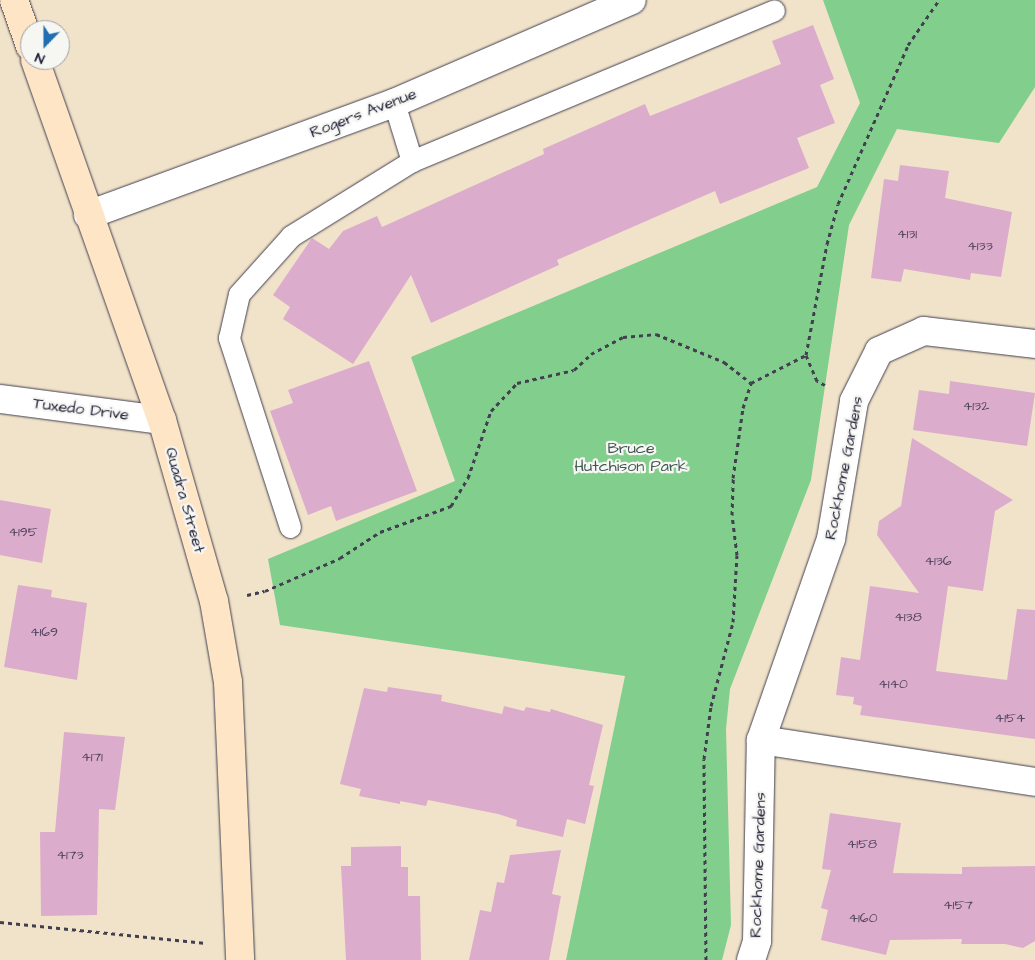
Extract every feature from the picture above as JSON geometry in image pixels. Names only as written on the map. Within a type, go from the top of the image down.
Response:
[{"type":"main road","points":[[14,0],[21,20]]},
{"type":"main road","name":"Quadra Street","points":[[38,70],[88,215],[162,420],[214,601],[228,682],[240,951]]},
{"type":"street","name":"Rogers Avenue","points":[[88,215],[394,103],[617,3]]},
{"type":"street","name":"Rockhome Gardens","points":[[751,960],[757,941],[762,740],[831,539],[854,401],[879,351],[924,331],[1035,344]]},
{"type":"street","name":"Tuxedo Drive","points":[[0,399],[162,420]]},
{"type":"street","points":[[762,740],[1035,782]]},
{"type":"lane","points":[[290,527],[229,338],[239,294],[291,236],[412,161],[774,10]]},
{"type":"lane","points":[[394,103],[412,161]]},
{"type":"path","points":[[854,401],[818,381],[806,355],[827,244],[838,204],[908,45],[939,0]]},
{"type":"path","points":[[214,601],[265,591],[340,558],[380,532],[451,506],[468,478],[492,411],[517,382],[574,370],[591,354],[623,338],[656,334],[724,362],[751,383]]},
{"type":"path","points":[[706,960],[704,759],[711,706],[733,622],[737,555],[732,515],[733,478],[743,408],[751,383],[806,355]]},
{"type":"path","points":[[0,922],[195,944],[240,951]]},
{"type":"green space","name":"Bruce Hutchison Park","points":[[823,0],[1035,0],[1035,87],[999,143],[897,129],[849,225],[811,480],[730,689],[726,729],[731,925],[722,960],[566,960],[625,676],[280,625],[268,559],[455,481],[411,357],[817,187],[860,103]]},
{"type":"building","points":[[813,25],[834,79],[820,85],[835,123],[797,138],[809,168],[720,204],[715,191],[557,260],[559,265],[431,323],[411,275],[353,364],[283,319],[290,307],[273,295],[312,238],[329,249],[343,231],[377,216],[382,227],[544,154],[543,149],[645,104],[650,116],[781,64],[772,41]]},
{"type":"building","points":[[900,165],[949,171],[945,198],[1012,212],[1001,277],[971,273],[970,280],[904,269],[901,282],[871,278],[884,179],[898,181]]},
{"type":"building","points":[[369,361],[417,491],[336,521],[331,506],[308,515],[270,411],[293,403],[288,390]]},
{"type":"building","points":[[950,381],[1035,393],[1027,446],[913,430],[919,390],[949,394]]},
{"type":"building","points":[[912,438],[1013,500],[995,511],[983,591],[948,586],[936,671],[1007,680],[1017,609],[1035,610],[1035,739],[860,715],[862,706],[853,704],[854,697],[836,695],[841,657],[860,660],[870,586],[919,593],[877,535],[879,521],[901,506]]},
{"type":"building","points":[[0,500],[51,509],[42,563],[0,555]]},
{"type":"building","points":[[18,585],[52,590],[51,597],[87,603],[77,680],[4,667]]},
{"type":"building","points":[[388,687],[442,695],[441,701],[502,714],[504,706],[524,711],[526,707],[550,712],[551,709],[603,725],[589,785],[594,786],[585,824],[567,819],[563,837],[516,826],[517,820],[498,814],[428,800],[426,806],[400,801],[400,804],[359,796],[361,789],[340,784],[364,688],[387,692]]},
{"type":"building","points":[[64,732],[125,737],[115,810],[99,809],[97,915],[41,916],[40,832],[55,832]]},
{"type":"building","points":[[830,813],[901,823],[893,873],[962,874],[962,867],[1035,866],[1035,941],[1023,948],[1005,944],[961,944],[962,939],[890,940],[886,955],[821,940],[828,910],[821,908],[831,870],[822,869]]},
{"type":"building","points":[[401,846],[401,867],[408,867],[408,896],[420,896],[421,960],[346,960],[341,866],[351,866],[351,847]]},
{"type":"building","points":[[561,850],[552,894],[561,896],[549,960],[469,960],[480,910],[491,912],[497,882],[504,883],[510,855]]}]
